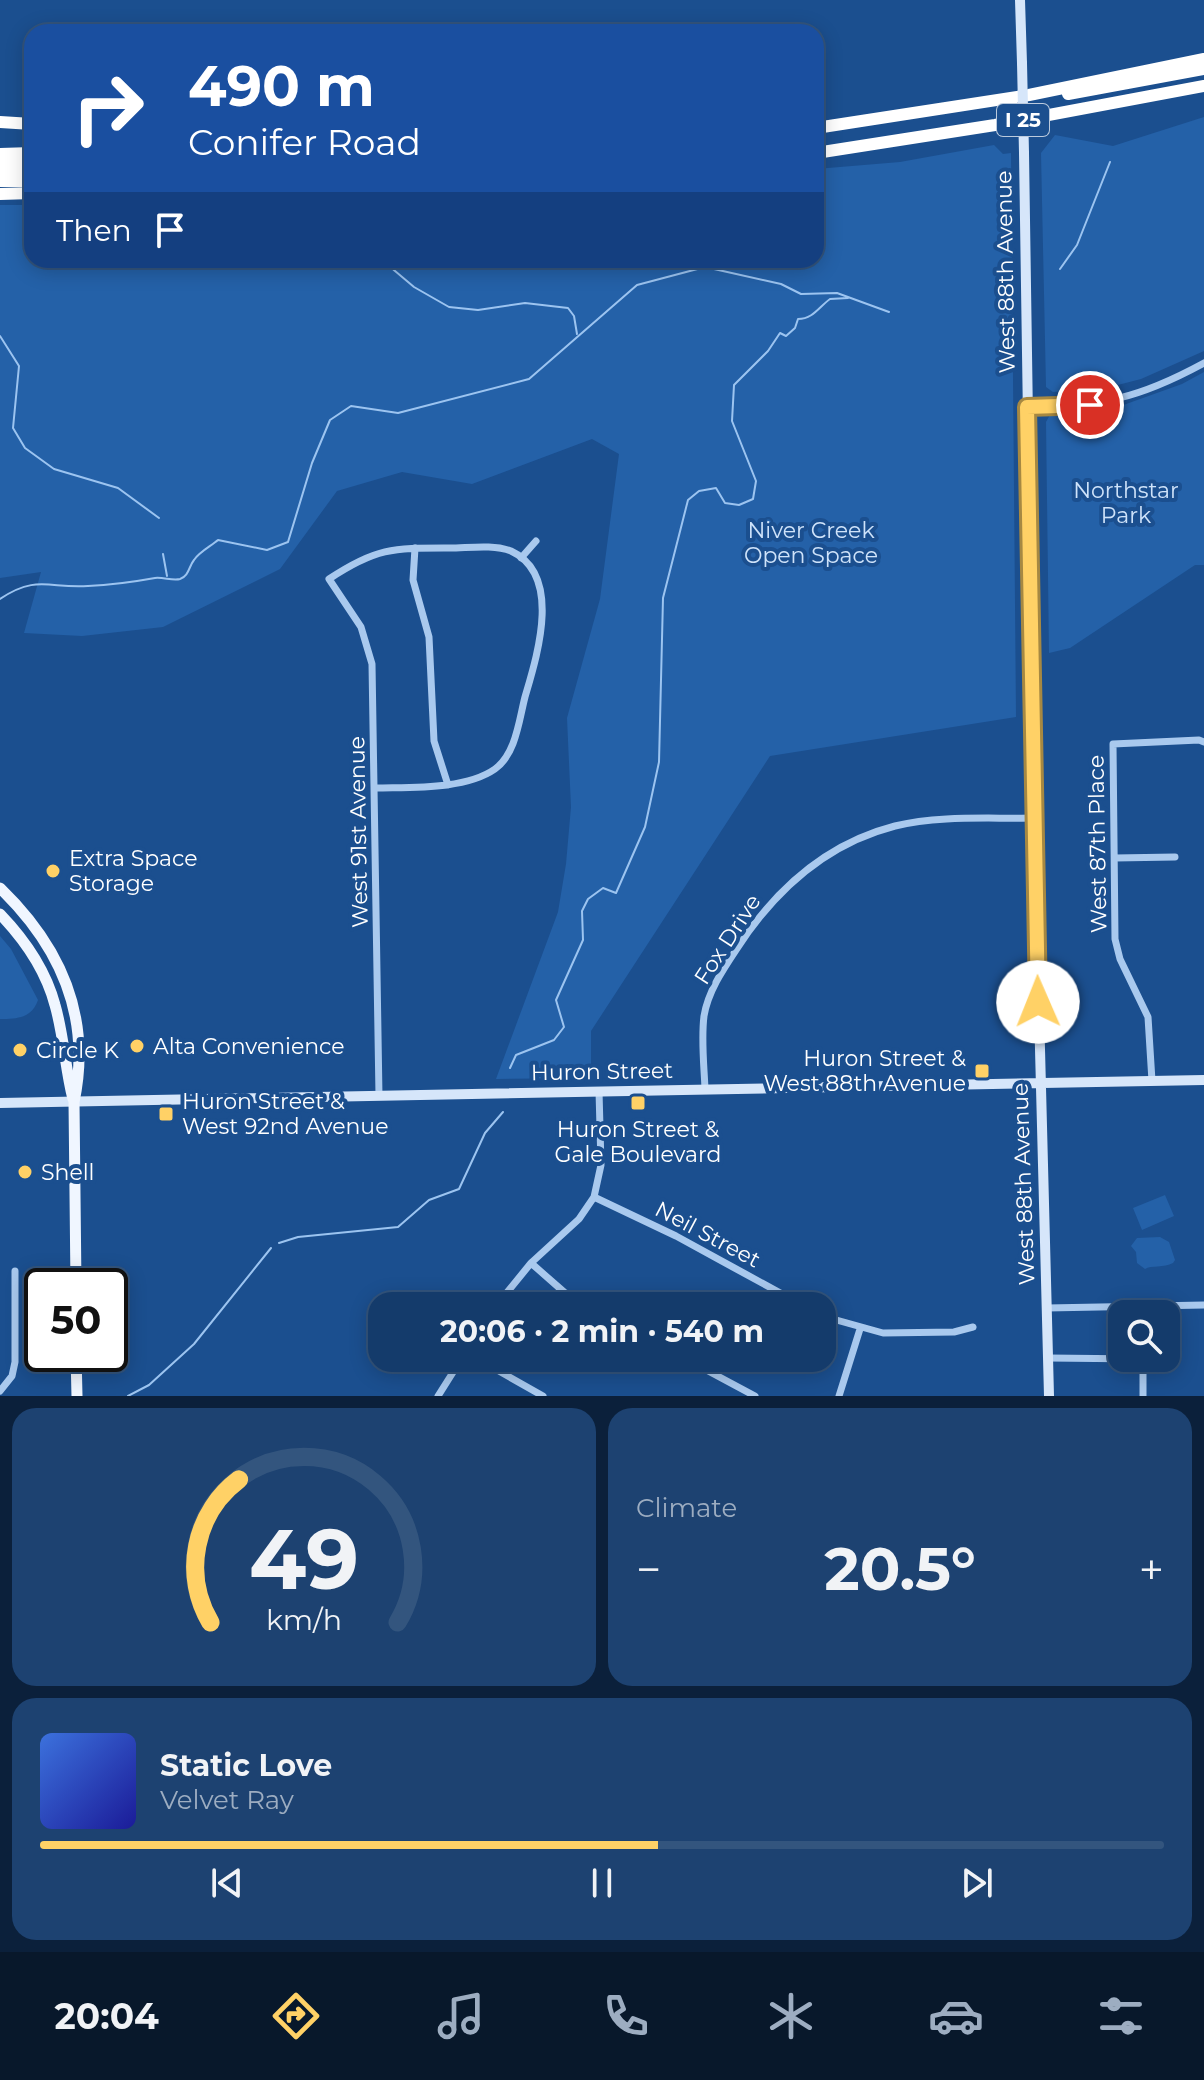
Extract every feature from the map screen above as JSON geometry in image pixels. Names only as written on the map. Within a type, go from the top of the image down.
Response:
[{"type":"highway","name":"I 25","points":[[824,127],[1026,101],[1204,59]]},
{"type":"highway","points":[[1026,101],[1204,69]]},
{"type":"highway","name":"I 25","points":[[824,152],[995,125],[1204,86]]},
{"type":"highway","points":[[0,122],[24,124]]},
{"type":"highway","points":[[824,148],[841,149]]},
{"type":"highway","points":[[0,154],[24,153]]},
{"type":"highway","points":[[0,164],[24,163]]},
{"type":"highway","points":[[0,172],[24,172]]},
{"type":"highway","points":[[0,181],[24,181]]},
{"type":"highway","points":[[0,194],[24,193]]},
{"type":"main road","name":"West 88th Avenue","points":[[1020,0],[1026,101],[1024,153],[1034,818],[1049,1396]]},
{"type":"main road","points":[[0,888],[41,934],[69,989],[77,1023],[80,1072],[74,1102],[76,1268]]},
{"type":"main road","points":[[0,914],[32,953],[49,986],[74,1102]]},
{"type":"main road","name":"Huron Street","points":[[0,1103],[1204,1080]]},
{"type":"main road","points":[[76,1372],[77,1396]]},
{"type":"street","points":[[1027,407],[1090,405],[1118,400],[1165,384],[1204,363]]},
{"type":"street","points":[[521,558],[536,541]]},
{"type":"street","points":[[376,788],[448,785],[497,767],[509,753],[539,648],[542,603],[537,579],[521,558],[500,549],[415,548],[413,580],[429,637],[434,741],[448,785]]},
{"type":"street","name":"West 91st Avenue","points":[[379,1096],[376,788],[370,653],[361,627],[329,579],[351,564],[383,551],[415,548]]},
{"type":"street","name":"West 87th Place","points":[[1152,1081],[1151,1026],[1120,959],[1115,939],[1113,744],[1204,742]]},
{"type":"street","name":"Fox Drive","points":[[705,1089],[705,1015],[716,981],[760,915],[805,869],[852,842],[909,823],[1034,818]]},
{"type":"street","points":[[1115,858],[1175,857]]},
{"type":"street","points":[[507,1292],[531,1263],[579,1219],[594,1197],[601,1165],[599,1091]]},
{"type":"street","name":"Neil Street","points":[[594,1197],[676,1236],[778,1292]]},
{"type":"street","points":[[531,1263],[564,1292]]},
{"type":"street","points":[[0,1391],[12,1376],[15,1362],[15,1271]]},
{"type":"street","points":[[1180,1307],[1204,1305]]},
{"type":"street","points":[[1047,1308],[1108,1309]]},
{"type":"street","points":[[836,1321],[891,1334],[954,1332],[973,1327]]},
{"type":"street","points":[[839,1396],[860,1329]]},
{"type":"street","points":[[1048,1358],[1108,1358]]},
{"type":"street","points":[[438,1396],[453,1372]]},
{"type":"street","points":[[501,1372],[543,1396]]},
{"type":"street","points":[[710,1372],[755,1396]]},
{"type":"street","points":[[1143,1372],[1143,1396]]},
{"type":"green space","points":[[1204,117],[1204,351],[1141,379],[1110,387],[1053,392],[1046,387],[1041,153],[1055,135],[1113,146]]},
{"type":"green space","name":"Niver Creek Open Space","points":[[994,145],[1003,154],[1011,153],[1016,717],[770,756],[591,1031],[591,1078],[496,1079],[558,912],[571,807],[567,718],[600,599],[619,454],[592,439],[472,484],[402,472],[337,491],[280,569],[163,627],[82,636],[24,633],[41,572],[0,578],[0,205],[24,205],[24,268],[824,268],[824,168],[900,162]]},
{"type":"green space","name":"Northstar Park","points":[[1204,372],[1204,565],[1195,565],[1070,648],[1049,653],[1046,422],[1051,413],[1115,408],[1182,384]]},
{"type":"green space","points":[[0,936],[11,949],[38,1000],[32,1011],[18,1018],[0,1019]]},
{"type":"green space","points":[[1165,1195],[1174,1216],[1142,1230],[1133,1208]]},
{"type":"green space","points":[[1160,1237],[1169,1242],[1175,1260],[1169,1265],[1145,1269],[1137,1263],[1136,1252],[1131,1246],[1137,1238]]},
{"type":"waterway","points":[[1060,269],[1077,245],[1110,162]]},
{"type":"waterway","points":[[391,268],[414,287],[449,307],[478,310],[525,303],[568,308],[574,316],[577,334]]},
{"type":"waterway","points":[[0,599],[13,591],[34,585],[88,586],[155,578],[180,579],[196,557],[218,540],[267,550],[288,542],[312,463],[330,420],[351,406],[398,413],[529,379],[637,285],[701,268]]},
{"type":"waterway","points":[[709,268],[781,284],[801,294],[837,293],[889,312]]},
{"type":"waterway","points":[[510,1068],[516,1055],[554,1040],[564,1027],[556,1000],[583,940],[582,911],[588,899],[603,888],[616,893],[645,827],[659,762],[663,598],[688,500],[699,491],[716,488],[725,503],[739,505],[753,499],[756,481],[732,421],[734,385],[768,351],[780,333],[786,336],[795,328],[798,319],[812,315],[830,299],[848,298]]},
{"type":"waterway","points":[[0,336],[19,366],[13,428],[25,448],[54,469],[118,488],[159,518]]},
{"type":"waterway","points":[[163,554],[167,576]]},
{"type":"waterway","points":[[279,1243],[298,1237],[398,1227],[429,1200],[459,1189],[485,1133],[503,1112]]},
{"type":"waterway","points":[[128,1396],[149,1385],[194,1344],[271,1248]]},
{"type":"place","name":"Extra Space Storage","points":[[53,871]]},
{"type":"place","name":"Alta Convenience","points":[[137,1046]]},
{"type":"place","name":"Circle K","points":[[20,1050]]},
{"type":"place","name":"Huron Street & West 88th Avenue","points":[[982,1071]]},
{"type":"place","name":"Huron Street & Gale Boulevard","points":[[638,1103]]},
{"type":"place","name":"Huron Street & West 92nd Avenue","points":[[166,1114]]},
{"type":"place","name":"Shell","points":[[25,1172]]},
{"type":"route","points":[[1038,1002],[1027,407],[1090,405]]}]
